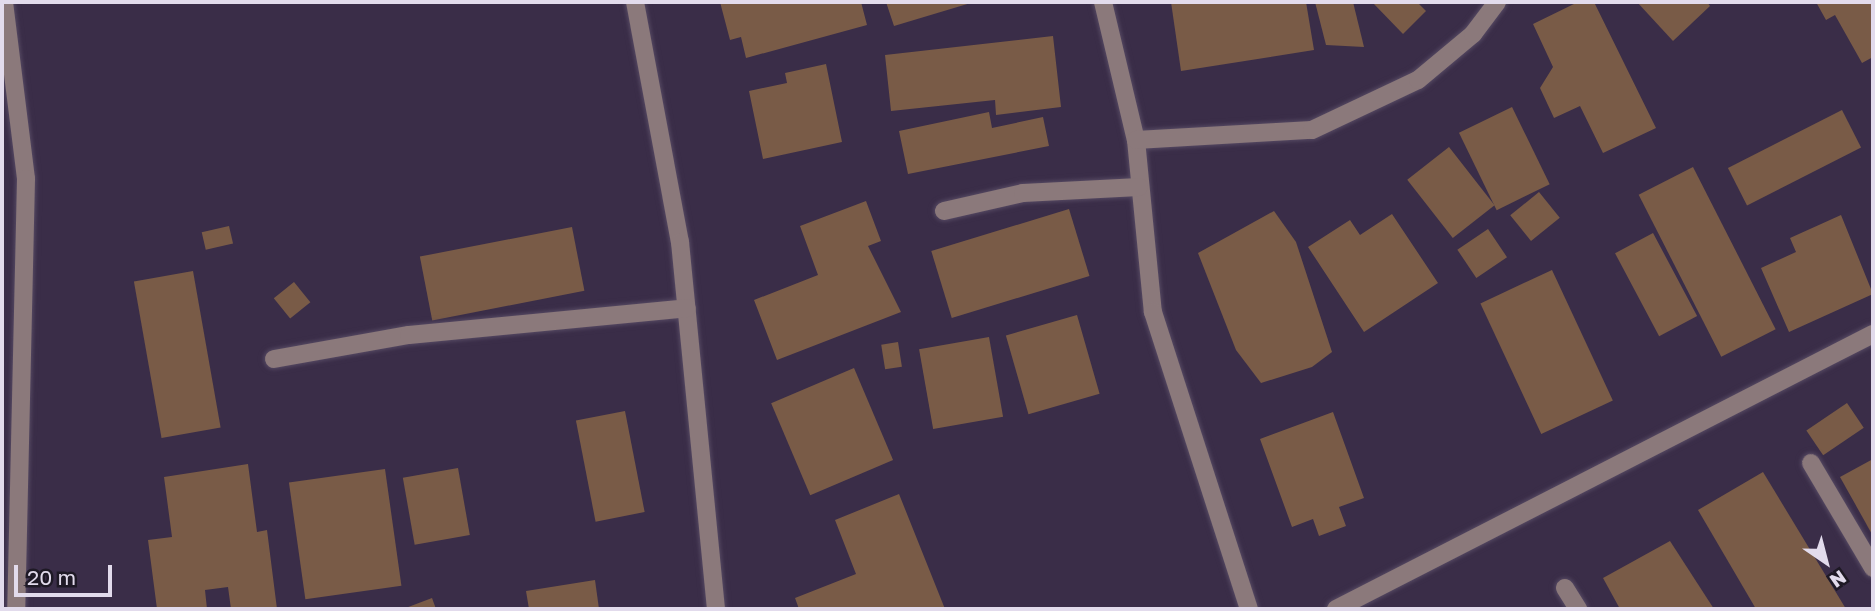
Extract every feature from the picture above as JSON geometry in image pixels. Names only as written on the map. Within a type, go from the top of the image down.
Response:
[{"type":"street","points":[[4,2],[26,179],[16,609]]},
{"type":"street","points":[[635,2],[687,308],[716,609]]},
{"type":"street","points":[[1104,2],[1136,140],[1153,312],[1249,609]]},
{"type":"street","points":[[1136,140],[1312,130],[1418,80],[1473,34],[1497,2]]},
{"type":"street","points":[[944,211],[1023,193],[1139,187]]},
{"type":"street","points":[[274,359],[409,335],[687,308]]},
{"type":"street","points":[[1336,609],[1873,334]]},
{"type":"street","points":[[1811,463],[1873,568]]},
{"type":"street","points":[[1565,588],[1578,609]]},
{"type":"building","points":[[720,2],[861,2],[867,25],[746,58],[741,37],[730,40]]},
{"type":"building","points":[[886,2],[974,2],[894,26]]},
{"type":"building","points":[[1171,2],[1306,2],[1314,50],[1181,71]]},
{"type":"building","points":[[1315,2],[1353,2],[1364,47],[1326,45]]},
{"type":"building","points":[[1372,2],[1417,2],[1426,11],[1403,34]]},
{"type":"building","points":[[1578,2],[1594,2],[1656,128],[1603,153],[1580,106],[1554,118],[1540,88],[1553,67],[1533,24]]},
{"type":"building","points":[[1637,2],[1707,2],[1710,6],[1673,41]]},
{"type":"building","points":[[1816,2],[1873,2],[1873,57],[1862,63],[1835,15],[1826,20]]},
{"type":"building","points":[[1053,36],[1061,107],[996,115],[995,100],[891,111],[885,55]]},
{"type":"building","points":[[826,64],[842,142],[763,159],[749,91],[787,83],[785,73]]},
{"type":"building","points":[[1512,107],[1550,184],[1497,210],[1459,133]]},
{"type":"building","points":[[1842,110],[1861,147],[1747,206],[1728,168]]},
{"type":"building","points":[[989,112],[992,128],[1043,117],[1049,146],[908,174],[899,131]]},
{"type":"building","points":[[1449,147],[1495,205],[1453,238],[1407,180]]},
{"type":"building","points":[[1693,167],[1776,329],[1721,357],[1639,195]]},
{"type":"building","points":[[1539,192],[1560,218],[1531,241],[1510,215]]},
{"type":"building","points":[[866,201],[881,241],[868,246],[901,312],[777,360],[754,300],[818,275],[800,226]]},
{"type":"building","points":[[1069,209],[1089,276],[952,318],[931,251]]},
{"type":"building","points":[[1274,211],[1296,242],[1332,352],[1312,367],[1261,383],[1236,350],[1198,253]]},
{"type":"building","points":[[1392,214],[1438,283],[1364,332],[1308,247],[1350,220],[1360,235]]},
{"type":"building","points":[[1841,215],[1873,294],[1789,332],[1761,268],[1796,252],[1790,238]]},
{"type":"building","points":[[229,226],[233,244],[206,250],[202,232]]},
{"type":"building","points":[[572,227],[584,291],[432,320],[420,257]]},
{"type":"building","points":[[1488,229],[1507,257],[1476,278],[1457,250]]},
{"type":"building","points":[[1653,233],[1697,316],[1659,336],[1615,253]]},
{"type":"building","points":[[1552,270],[1613,401],[1541,434],[1480,303]]},
{"type":"building","points":[[193,271],[221,428],[162,438],[134,281]]},
{"type":"building","points":[[294,282],[310,302],[290,319],[274,298]]},
{"type":"building","points":[[1077,315],[1100,394],[1028,414],[1006,335]]},
{"type":"building","points":[[989,337],[1003,417],[933,429],[919,349]]},
{"type":"building","points":[[898,342],[902,367],[885,369],[881,345]]},
{"type":"building","points":[[854,368],[893,460],[810,495],[771,403]]},
{"type":"building","points":[[1847,403],[1864,428],[1823,455],[1806,430]]},
{"type":"building","points":[[625,411],[645,512],[596,522],[576,421]]},
{"type":"building","points":[[1333,412],[1364,498],[1339,507],[1346,526],[1319,536],[1313,519],[1292,527],[1260,439]]},
{"type":"building","points":[[1873,459],[1873,536],[1840,477]]},
{"type":"building","points":[[248,464],[257,532],[267,530],[277,609],[231,609],[228,587],[205,590],[207,609],[157,609],[148,540],[172,537],[164,477]]},
{"type":"building","points":[[458,468],[470,535],[415,545],[403,478]]},
{"type":"building","points":[[385,469],[401,586],[305,599],[289,482]]},
{"type":"building","points":[[1763,472],[1846,609],[1756,609],[1698,510]]},
{"type":"building","points":[[899,494],[945,609],[799,609],[795,598],[856,574],[835,520]]},
{"type":"building","points":[[1670,541],[1714,609],[1620,609],[1603,578]]},
{"type":"building","points":[[595,580],[599,609],[529,609],[526,591]]},
{"type":"building","points":[[432,598],[436,609],[403,609]]}]
